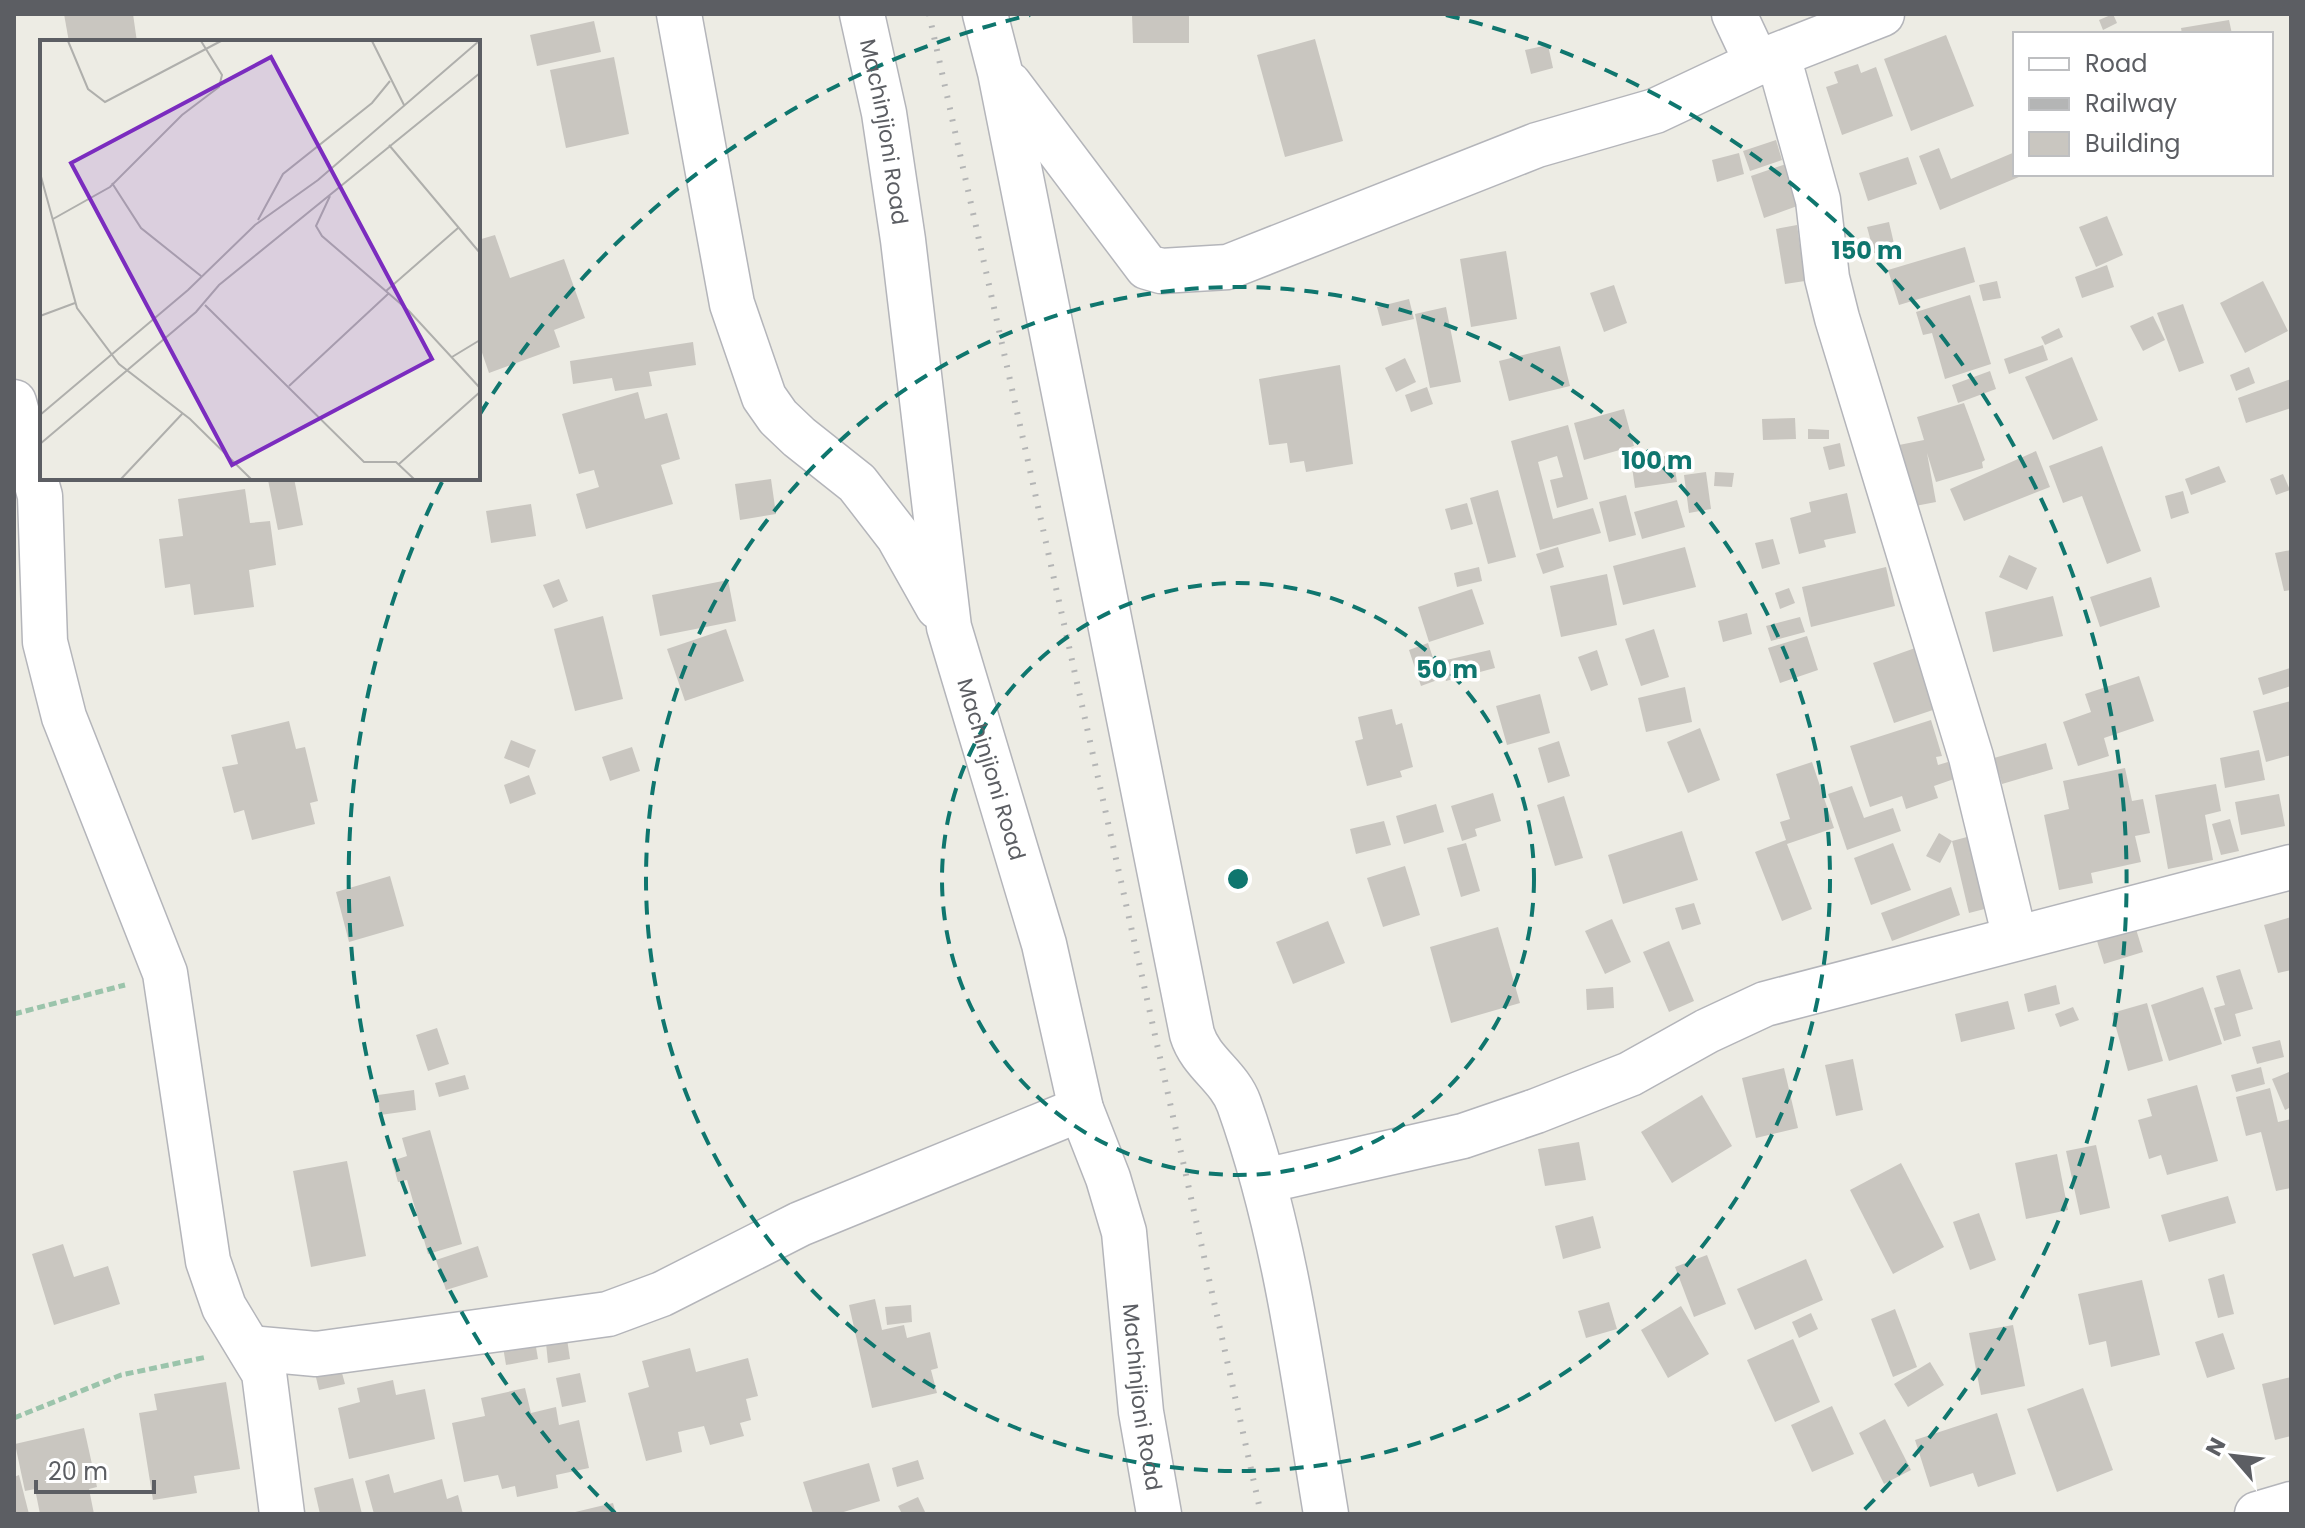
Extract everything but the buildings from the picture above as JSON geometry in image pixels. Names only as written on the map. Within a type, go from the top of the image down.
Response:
[{"type":"street","points":[[679,14],[732,304],[764,397],[778,417],[857,483],[898,536],[949,627]]},
{"type":"street","name":"Machinjioni Road","points":[[862,14],[884,113],[896,193],[949,627],[1044,944],[1081,1109],[1108,1178],[1124,1232],[1141,1412],[1159,1514]]},
{"type":"street","points":[[985,14],[1000,72],[1192,1034],[1205,1062],[1234,1093],[1264,1181],[1283,1255],[1326,1514]]},
{"type":"street","points":[[1734,14],[1768,59],[1818,200],[1827,278],[1837,318],[1971,757],[2015,938]]},
{"type":"street","points":[[1000,72],[1137,258],[1147,267],[1161,271],[1228,267],[1537,145],[1655,111],[1768,59],[1882,14]]},
{"type":"street","points":[[14,402],[40,496],[45,642],[60,702],[165,973],[208,1261],[224,1307],[264,1373],[282,1514]]},
{"type":"street","points":[[1264,1181],[1463,1136],[1630,1074],[1707,1031],[1765,1004],[2291,867]]},
{"type":"street","points":[[250,1348],[316,1354],[608,1314],[662,1294],[800,1224],[1081,1109]]},
{"type":"street","points":[[2257,1514],[2291,1504]]},
{"type":"path","points":[[14,1014],[165,973]]},
{"type":"path","points":[[14,1418],[121,1375],[250,1348]]},
{"type":"railway","points":[[929,14],[1261,1514]]}]
